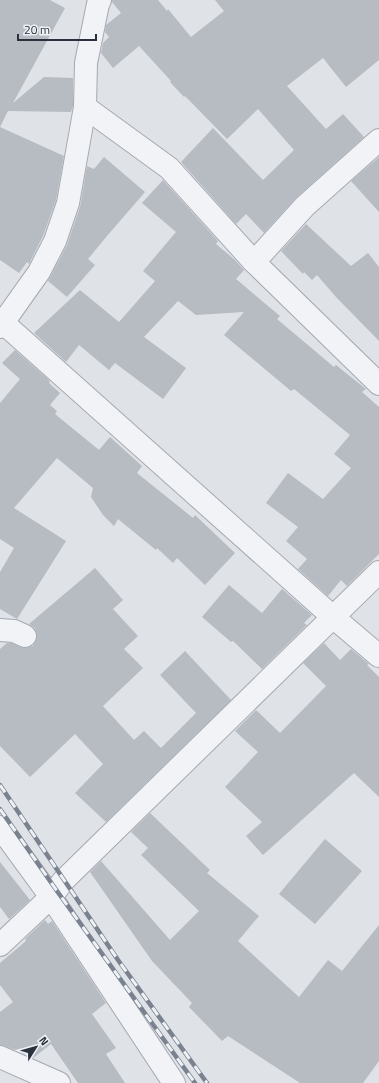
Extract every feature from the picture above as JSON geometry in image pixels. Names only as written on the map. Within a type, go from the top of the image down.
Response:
[{"type":"street","points":[[100,0],[86,63],[85,107],[68,203],[55,242],[39,272],[1,324],[379,656]]},
{"type":"street","points":[[85,107],[169,168],[254,262],[379,384]]},
{"type":"street","points":[[254,262],[305,206],[379,140]]},
{"type":"street","points":[[0,945],[51,897],[64,880],[379,572]]},
{"type":"street","points":[[0,630],[14,631],[25,636]]},
{"type":"street","points":[[0,827],[51,897],[174,1083]]},
{"type":"street","points":[[0,1057],[59,1083]]},
{"type":"building","points":[[0,0],[50,0],[65,8],[13,103],[44,77],[73,78],[73,106],[71,112],[8,111],[0,127]]},
{"type":"building","points":[[112,0],[158,0],[167,11],[168,9],[191,37],[224,11],[215,0],[379,0],[379,60],[346,87],[323,58],[287,86],[326,129],[343,114],[364,137],[297,197],[264,233],[246,214],[236,224],[181,162],[213,128],[263,180],[294,150],[258,109],[227,139],[185,96],[184,97],[139,46],[113,68],[101,53],[103,43],[109,37],[105,32],[106,25],[121,13]]},
{"type":"building","points":[[0,127],[64,156],[56,200],[43,236],[29,264],[27,262],[19,273],[0,260]]},
{"type":"building","points":[[104,157],[145,192],[88,259],[95,265],[67,297],[48,281],[67,245],[80,207],[87,166],[94,169]]},
{"type":"building","points":[[379,157],[379,212],[351,181]]},
{"type":"building","points":[[163,180],[218,241],[216,244],[235,260],[244,270],[236,279],[280,316],[277,319],[334,367],[336,365],[366,389],[362,392],[379,407],[379,554],[347,586],[341,580],[328,596],[298,569],[307,559],[286,541],[298,527],[266,503],[288,473],[323,499],[351,468],[334,454],[350,435],[294,389],[291,391],[224,335],[244,312],[196,315],[178,301],[144,337],[186,368],[163,399],[115,363],[109,370],[79,345],[66,362],[34,333],[80,290],[119,322],[155,281],[143,271],[176,232],[142,203]]},
{"type":"building","points":[[306,224],[351,266],[368,253],[379,267],[379,341],[336,297],[317,275],[312,280],[304,272],[303,274],[281,251]]},
{"type":"building","points":[[15,350],[50,381],[49,383],[60,393],[50,405],[57,411],[55,414],[99,450],[110,437],[142,466],[137,473],[193,518],[195,515],[235,553],[205,585],[177,558],[173,563],[157,548],[156,550],[118,519],[114,526],[103,515],[91,497],[93,488],[57,458],[14,508],[66,541],[17,619],[0,609],[0,572],[14,548],[0,539],[0,403],[20,379],[2,363]]},
{"type":"building","points":[[95,568],[123,600],[113,609],[138,636],[124,649],[143,668],[103,706],[134,740],[144,731],[161,748],[196,713],[160,675],[185,651],[231,700],[106,822],[75,793],[103,764],[75,734],[30,777],[0,746],[0,649],[7,643],[26,648],[33,646],[36,641],[37,634],[35,628],[29,624]]},
{"type":"building","points":[[229,585],[262,613],[282,589],[312,615],[304,623],[307,625],[262,669],[233,641],[231,642],[202,617]]},
{"type":"building","points":[[324,643],[340,660],[351,649],[369,664],[367,665],[379,677],[379,797],[354,773],[263,855],[246,836],[262,822],[225,787],[258,752],[235,731],[256,710],[280,733],[326,686],[303,663]]},
{"type":"building","points":[[150,813],[210,870],[207,873],[259,916],[238,941],[299,997],[328,960],[342,971],[379,925],[379,1061],[363,1083],[300,1083],[228,1036],[222,1041],[189,1007],[192,1003],[152,961],[90,872],[101,861],[170,940],[199,911],[141,855],[148,848],[131,832]]},
{"type":"building","points":[[325,839],[362,871],[315,924],[279,894]]},
{"type":"building","points":[[0,862],[30,900],[9,919],[0,907]]},
{"type":"building","points":[[45,920],[48,924],[52,921],[106,1003],[92,1014],[116,1048],[106,1054],[125,1083],[78,1083],[51,1044],[33,1058],[27,1053],[25,1054],[0,1045],[0,1012],[13,1002],[0,985],[0,963],[26,941],[25,939]]},
{"type":"railway","points":[[0,785],[118,960],[207,1083]]},
{"type":"railway","points":[[0,809],[195,1083]]}]
